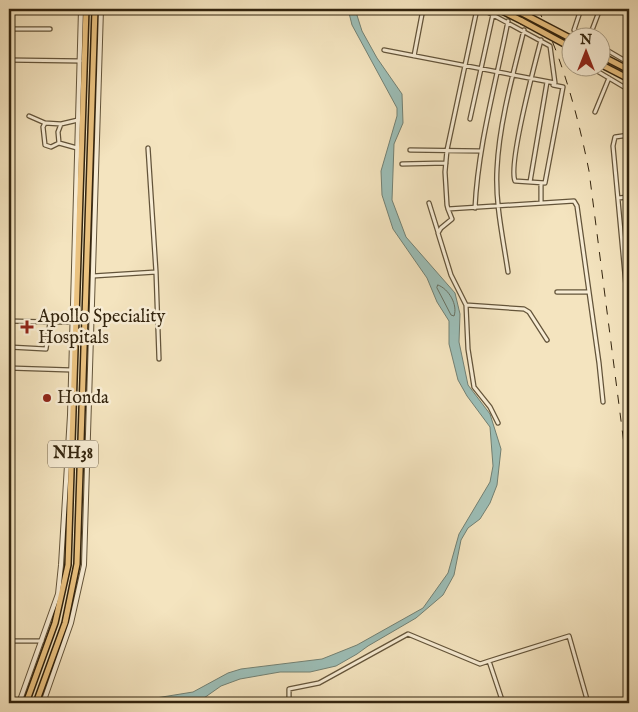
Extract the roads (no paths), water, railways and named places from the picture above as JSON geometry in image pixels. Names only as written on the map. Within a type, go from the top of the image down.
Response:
[{"type":"highway","name":"NH38","points":[[26,703],[55,623],[68,566],[86,9]]},
{"type":"highway","name":"NH38","points":[[36,703],[65,623],[77,564],[95,9]]},
{"type":"highway","points":[[498,9],[560,43]]},
{"type":"highway","points":[[514,9],[560,33]]},
{"type":"highway","points":[[610,60],[629,70]]},
{"type":"highway","points":[[610,69],[629,79]]},
{"type":"highway","points":[[76,191],[81,197]]},
{"type":"street","points":[[11,9],[10,29],[50,29]]},
{"type":"street","points":[[17,703],[24,690],[58,594],[61,565],[71,370],[81,9]]},
{"type":"street","points":[[43,703],[71,624],[84,565],[101,9]]},
{"type":"street","points":[[414,56],[423,9]]},
{"type":"street","points":[[438,233],[444,224],[452,219],[446,195],[447,150],[477,9]]},
{"type":"street","points":[[482,9],[508,21],[550,46],[556,81],[553,84]]},
{"type":"street","points":[[575,28],[581,9]]},
{"type":"street","points":[[593,28],[600,9]]},
{"type":"street","points":[[470,119],[493,14]]},
{"type":"street","points":[[476,208],[476,176],[508,21]]},
{"type":"street","points":[[508,272],[498,206],[497,170],[513,76],[524,30]]},
{"type":"street","points":[[384,50],[480,70],[531,80],[547,82],[563,87],[545,183],[513,179],[522,122],[531,80],[540,40]]},
{"type":"street","points":[[610,52],[629,63]]},
{"type":"street","points":[[9,60],[80,61]]},
{"type":"street","points":[[595,112],[609,78],[629,90]]},
{"type":"street","points":[[530,182],[547,82]]},
{"type":"street","points":[[29,116],[45,123],[61,124],[78,120]]},
{"type":"street","points":[[45,123],[43,127],[45,145],[50,147],[59,143],[77,148]]},
{"type":"street","points":[[59,143],[58,132],[61,124]]},
{"type":"street","points":[[629,134],[615,136],[613,146],[629,318]]},
{"type":"street","points":[[148,148],[156,272],[159,359]]},
{"type":"street","points":[[410,150],[481,151]]},
{"type":"street","points":[[402,164],[446,163]]},
{"type":"street","points":[[540,183],[541,201]]},
{"type":"street","points":[[618,198],[629,197]]},
{"type":"street","points":[[448,209],[571,199],[576,203],[603,402]]},
{"type":"street","points":[[429,203],[451,275],[466,305],[468,349],[474,387],[490,407],[498,423]]},
{"type":"street","points":[[94,276],[156,272]]},
{"type":"street","points":[[557,292],[589,292]]},
{"type":"street","points":[[466,305],[524,309],[529,312],[547,340]]},
{"type":"street","points":[[9,321],[72,322]]},
{"type":"street","points":[[9,347],[46,349],[48,346],[50,322]]},
{"type":"street","points":[[9,368],[71,370]]},
{"type":"street","points":[[290,703],[288,689],[319,683],[408,634],[480,664],[569,636],[588,703]]},
{"type":"street","points":[[9,641],[42,641]]},
{"type":"street","points":[[490,661],[503,703]]},
{"type":"water","points":[[348,9],[355,9],[362,31],[377,58],[402,94],[403,123],[394,144],[392,200],[406,237],[455,293],[460,314],[459,342],[468,385],[490,414],[501,449],[497,485],[490,503],[480,519],[468,528],[461,540],[454,575],[443,595],[416,618],[357,654],[336,666],[310,672],[280,672],[240,679],[221,686],[204,698],[189,702],[125,703],[193,692],[228,673],[241,669],[322,659],[357,645],[423,608],[448,573],[459,534],[490,482],[493,466],[490,427],[467,396],[458,380],[449,344],[449,321],[437,302],[427,278],[393,229],[382,195],[381,171],[397,116],[397,108],[352,25]]},
{"type":"railway","points":[[538,9],[555,48],[569,88],[589,171],[629,483]]},
{"type":"place","name":"Apollo Speciality Hospitals","points":[[27,327]]},
{"type":"place","name":"Honda","points":[[47,398]]}]
